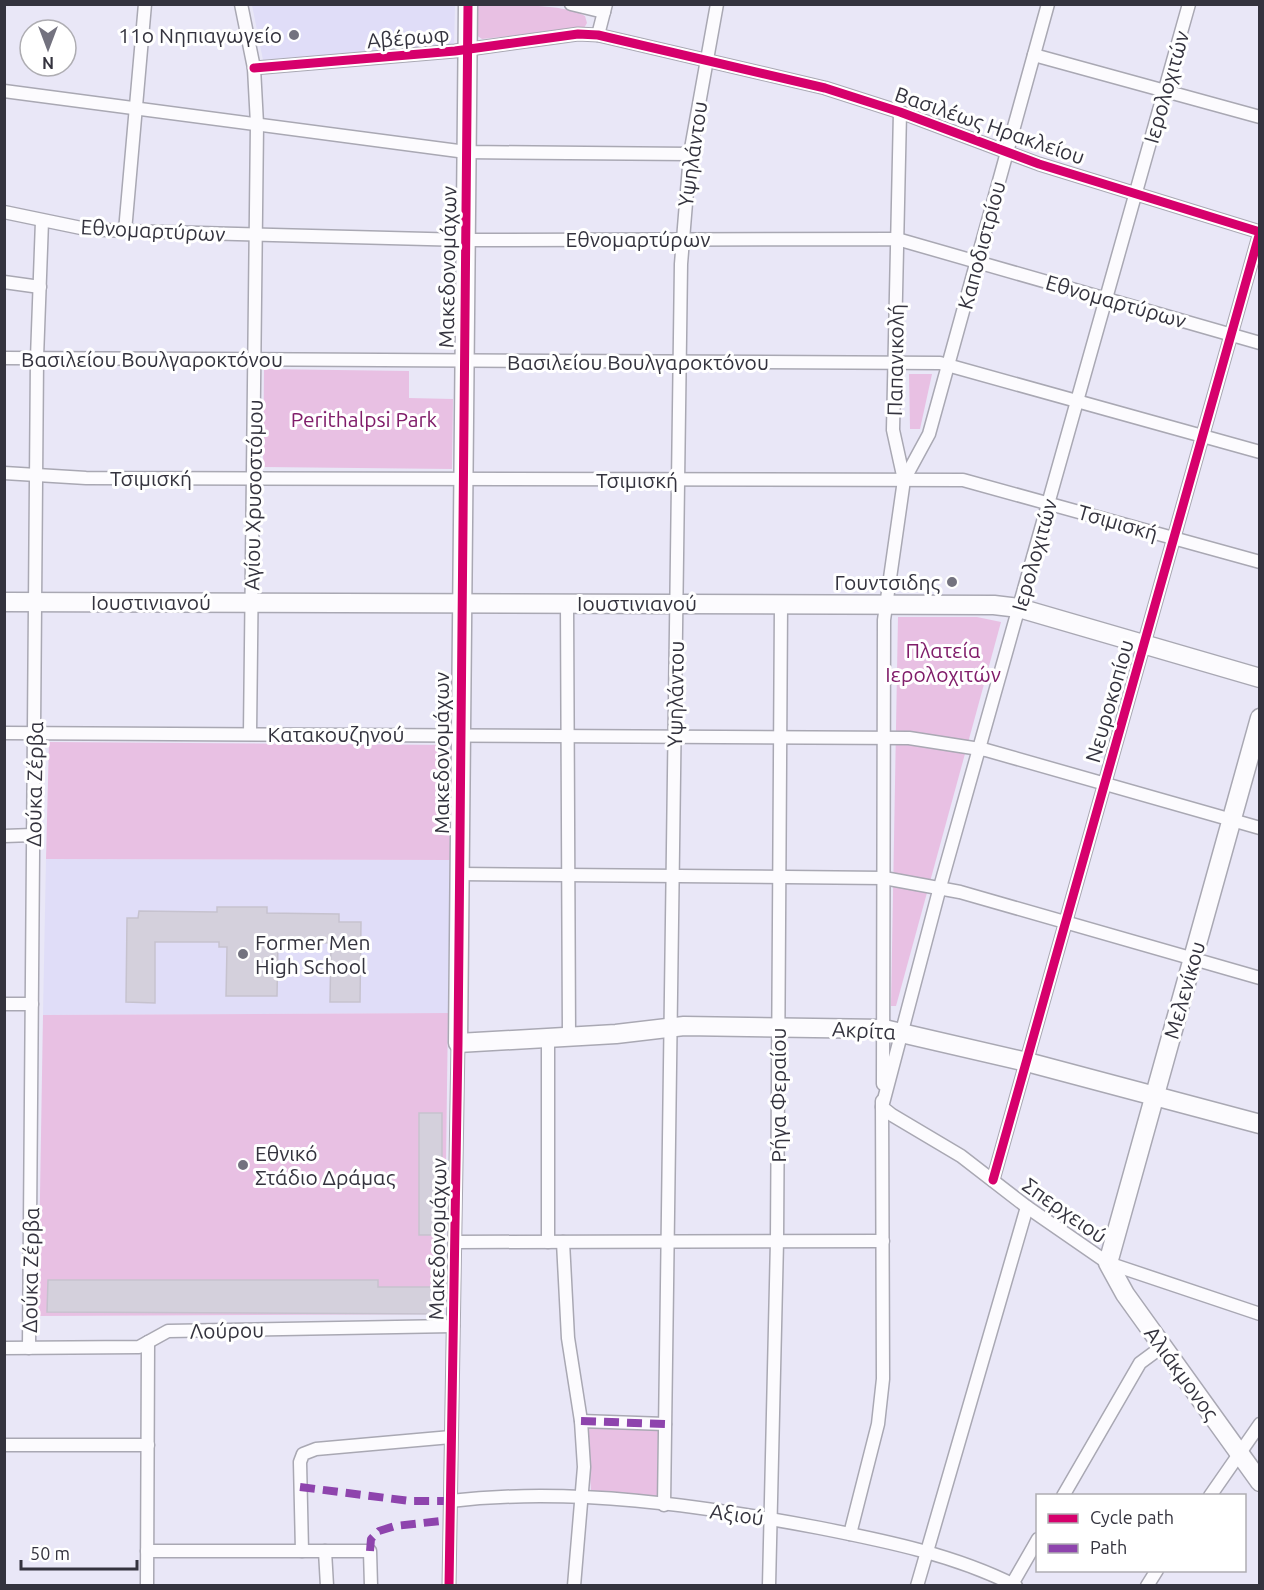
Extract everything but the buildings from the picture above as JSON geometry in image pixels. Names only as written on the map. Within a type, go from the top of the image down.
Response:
[{"type":"street","points":[[125,231],[145,4]]},
{"type":"street","name":"Αγίου Χρυσοστόμου","points":[[241,4],[254,68],[257,124],[250,734]]},
{"type":"street","name":"Μακεδονομάχων","points":[[449,1586],[458,1043],[459,735],[468,4]]},
{"type":"street","points":[[571,4],[605,8],[598,35]]},
{"type":"street","name":"Υψηλάντου","points":[[664,1505],[683,239],[690,154],[717,4]]},
{"type":"street","name":"Καποδιστρίου","points":[[904,480],[929,434],[1048,4]]},
{"type":"street","name":"Ιερολοχιτών","points":[[892,1030],[940,887],[980,749],[1189,4]]},
{"type":"street","name":"Αβέρωφ","points":[[254,68],[468,49],[578,34],[598,35],[706,58]]},
{"type":"street","points":[[1034,55],[1260,117]]},
{"type":"street","name":"Βασιλέως Ηρακλείου","points":[[706,58],[825,88],[900,112],[1007,152],[1260,232]]},
{"type":"street","points":[[4,91],[466,152],[690,154]]},
{"type":"street","name":"Παπανικολή","points":[[885,604],[904,480],[894,437],[900,112]]},
{"type":"street","name":"Εθνομαρτύρων","points":[[4,212],[86,229],[256,235],[465,240],[897,239],[1260,343]]},
{"type":"street","name":"Δούκα Ζέρβα","points":[[29,1348],[37,358],[42,221]]},
{"type":"street","name":"Νευροκοπίου","points":[[993,1180],[1260,232]]},
{"type":"street","points":[[4,282],[40,286]]},
{"type":"street","name":"Βασιλείου Βουλγαροκτόνου","points":[[4,358],[895,362],[948,365],[1260,452]]},
{"type":"street","name":"Τσιμισκή","points":[[4,473],[86,478],[969,481],[1260,562]]},
{"type":"street","name":"Ιουστινιανού","points":[[4,602],[978,604],[1019,608],[1260,678]]},
{"type":"street","points":[[567,603],[569,1037]]},
{"type":"street","name":"Ρήγα Φεραίου","points":[[769,1586],[777,1242],[782,604]]},
{"type":"street","name":"Ιερολοχιτών","points":[[850,1534],[881,1403],[884,1354],[882,1107],[892,1030],[884,879],[885,604]]},
{"type":"street","name":"Μελενίκου","points":[[1108,1263],[1260,718]]},
{"type":"street","name":"Κατακουζηνού","points":[[4,733],[780,736],[884,737],[926,740],[980,749],[1260,828]]},
{"type":"street","points":[[4,836],[33,835]]},
{"type":"street","points":[[459,874],[884,879],[940,887],[1260,978]]},
{"type":"street","points":[[4,1004],[32,1004]]},
{"type":"street","name":"Ακρίτα","points":[[458,1043],[569,1037],[684,1026],[892,1030],[1026,1062],[1260,1124]]},
{"type":"street","points":[[548,1038],[548,1242]]},
{"type":"street","name":"Σπερχειού","points":[[882,1107],[892,1116],[961,1156],[1026,1207],[1108,1263],[1260,1314]]},
{"type":"street","points":[[917,1586],[1026,1207]]},
{"type":"street","points":[[455,1242],[883,1241]]},
{"type":"street","points":[[563,1242],[568,1338],[581,1421],[584,1467],[574,1586]]},
{"type":"street","name":"Αλιάκμονος","points":[[1108,1263],[1125,1294],[1260,1482]]},
{"type":"street","name":"Λούρου","points":[[4,1348],[139,1347],[168,1330],[453,1326]]},
{"type":"street","points":[[147,1586],[148,1342]]},
{"type":"street","points":[[1064,1494],[1140,1363],[1163,1346]]},
{"type":"street","points":[[581,1421],[665,1424]]},
{"type":"street","points":[[1211,1494],[1260,1424]]},
{"type":"street","points":[[302,1551],[300,1462],[303,1454],[316,1449],[452,1437]]},
{"type":"street","points":[[4,1445],[148,1445]]},
{"type":"street","name":"Αξιού","points":[[450,1501],[514,1497],[582,1498],[664,1505],[771,1519],[850,1534],[926,1553],[1013,1585]]},
{"type":"street","points":[[1013,1585],[1036,1543]]},
{"type":"street","points":[[147,1551],[369,1551],[371,1586]]},
{"type":"street","points":[[325,1551],[327,1586]]},
{"type":"street","points":[[1147,1586],[1156,1572]]},
{"type":"shaded area","points":[[252,5],[455,5],[454,44],[263,60]]},
{"type":"shaded area","points":[[46,859],[450,860],[448,1013],[43,1015]]},
{"type":"green space","points":[[477,5],[563,9],[585,16],[587,23],[584,28],[482,39],[476,35]]},
{"type":"green space","name":"Perithalpsi Park","points":[[264,369],[409,371],[409,398],[453,399],[452,469],[263,467]]},
{"type":"green space","points":[[909,374],[932,374],[920,429],[910,429]]},
{"type":"green space","name":"Πλατεία Ιερολοχιτών","points":[[898,617],[977,617],[1001,622],[896,1006],[891,1006]]},
{"type":"green space","points":[[49,742],[449,745],[450,860],[46,859]]},
{"type":"green space","name":"Εθνικό Στάδιο Δράμας","points":[[448,1013],[444,1314],[38,1316],[43,1015]]},
{"type":"green space","points":[[587,1426],[658,1428],[657,1497],[591,1491]]},
{"type":"marked path","points":[[581,1421],[665,1424]]},
{"type":"marked path","points":[[300,1487],[410,1501],[450,1501]]},
{"type":"marked path","points":[[370,1551],[371,1539],[379,1531],[395,1526],[450,1520]]},
{"type":"cycle path","points":[[449,1586],[458,1043],[468,4]]},
{"type":"cycle path","points":[[254,68],[455,51],[578,34],[598,35],[825,88],[900,112],[1039,164],[1260,232],[993,1180]]},
{"type":"place","name":"11ο Νηπιαγωγείο","points":[[294,35]]},
{"type":"place","name":"Γουντσιδης","points":[[952,582]]},
{"type":"place","name":"Former Men High School","points":[[243,954]]},
{"type":"place","name":"Εθνικό Στάδιο Δράμας","points":[[243,1165]]}]
